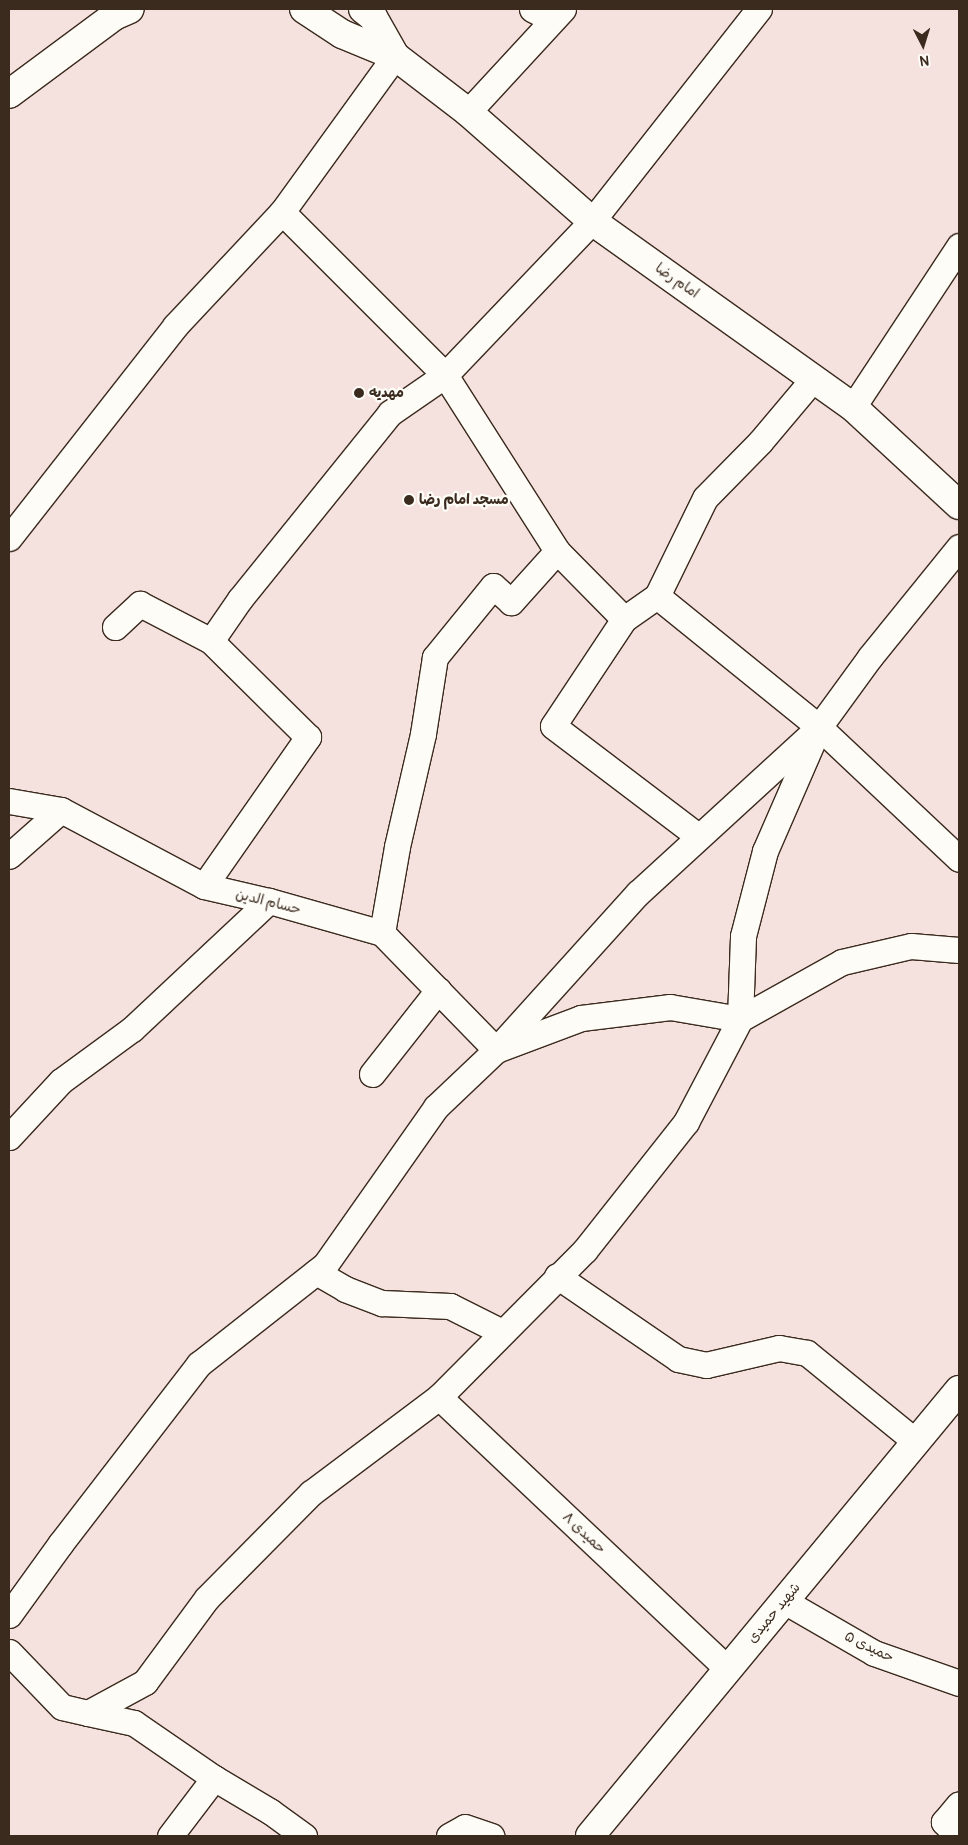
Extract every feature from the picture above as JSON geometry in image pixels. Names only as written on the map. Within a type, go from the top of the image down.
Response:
[{"type":"main road","points":[[9,94],[114,16],[130,9]]},
{"type":"main road","name":"امام رضا","points":[[304,9],[342,34],[395,56],[468,112],[592,221],[853,407],[959,505]]},
{"type":"main road","name":"امام رضا","points":[[375,12],[395,56]]},
{"type":"main road","name":"شهید حمیدی","points":[[594,1835],[728,1669],[959,1390]]},
{"type":"street","points":[[211,641],[240,599],[390,413],[446,375],[592,221],[760,9]]},
{"type":"street","points":[[468,112],[549,12]]},
{"type":"street","points":[[9,538],[175,326],[282,212],[395,56]]},
{"type":"street","points":[[282,212],[446,375],[557,551],[624,619]]},
{"type":"street","points":[[853,407],[959,246]]},
{"type":"street","points":[[699,837],[554,726],[624,619],[657,596],[705,498],[760,442],[813,379]]},
{"type":"street","points":[[9,1615],[61,1542],[199,1364],[325,1265],[436,1107],[496,1050],[638,893],[819,727],[870,658],[959,547]]},
{"type":"street","points":[[382,933],[397,846],[423,734],[435,657],[492,586],[511,602],[557,551]]},
{"type":"street","points":[[657,596],[819,727],[959,859]]},
{"type":"street","points":[[114,627],[140,604],[211,641],[308,737],[204,886]]},
{"type":"street","points":[[88,1713],[145,1682],[207,1598],[311,1493],[439,1397],[557,1276],[585,1250],[686,1122],[740,1019],[743,936],[765,851],[819,727]]},
{"type":"street","name":"حسام الدین","points":[[9,801],[61,810],[204,886],[269,901],[382,933],[496,1050]]},
{"type":"street","points":[[9,856],[61,810]]},
{"type":"street","points":[[9,1137],[61,1081],[132,1029],[269,901]]},
{"type":"street","points":[[496,1050],[591,1016],[670,1007],[740,1019],[842,962],[911,946],[959,950]]},
{"type":"street","points":[[372,1074],[438,990]]},
{"type":"street","points":[[316,1272],[345,1289],[382,1303],[450,1306],[502,1332]]},
{"type":"street","points":[[557,1276],[678,1359],[706,1366],[779,1348],[807,1353],[916,1442]]},
{"type":"street","name":"حمیدی ۸","points":[[439,1397],[728,1669]]},
{"type":"street","name":"حمیدی ۵","points":[[784,1601],[874,1653],[959,1683]]},
{"type":"street","points":[[9,1652],[62,1707],[134,1723],[214,1778],[271,1812],[304,1836]]},
{"type":"street","points":[[170,1836],[214,1778]]},
{"type":"street","points":[[958,1836],[944,1822],[959,1804]]},
{"type":"street","points":[[449,1836],[465,1826],[491,1836]]},
{"type":"place","name":"مهدیه","points":[[359,393]]},
{"type":"place","name":"مسجد امام رضا","points":[[409,500]]}]
